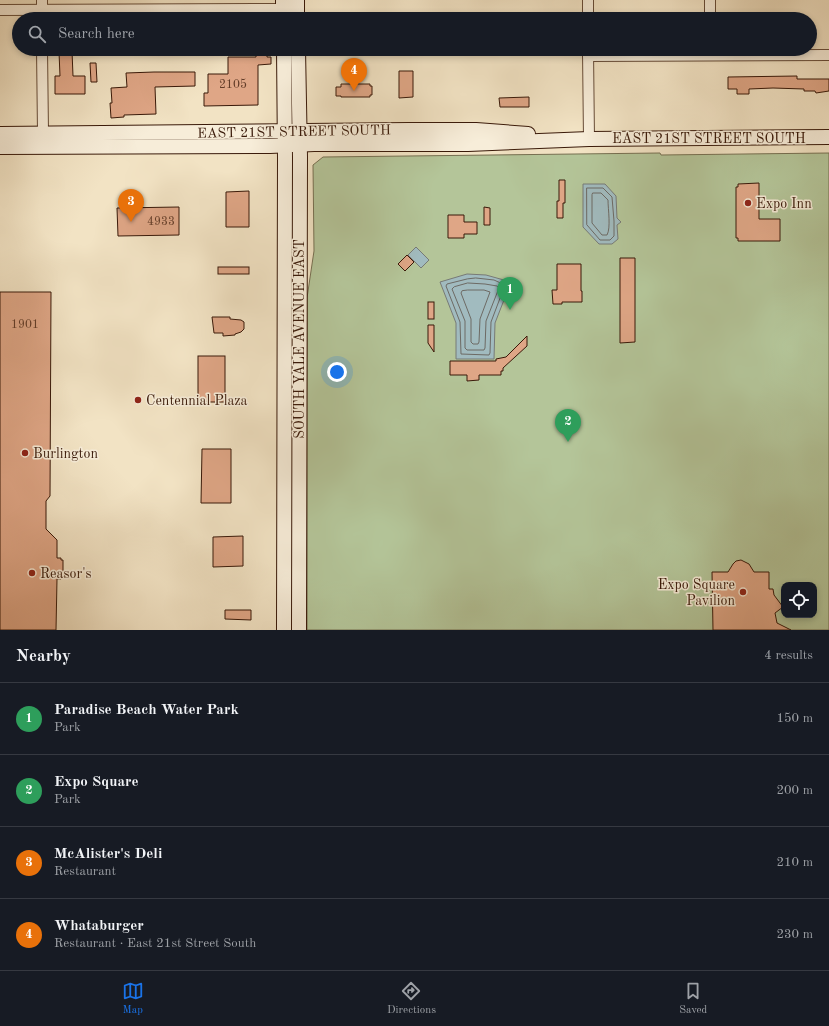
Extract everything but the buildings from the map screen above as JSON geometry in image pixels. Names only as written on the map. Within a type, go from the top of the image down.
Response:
[{"type":"main road","points":[[297,0],[297,12]]},
{"type":"main road","name":"SOUTH YALE AVENUE EAST","points":[[284,56],[284,630]]},
{"type":"main road","name":"SOUTH YALE AVENUE EAST","points":[[298,56],[300,145],[299,630]]},
{"type":"main road","name":"EAST 21ST STREET SOUTH","points":[[0,134],[299,130],[476,130],[589,139]]},
{"type":"main road","points":[[43,133],[51,147]]},
{"type":"main road","name":"EAST 21ST STREET SOUTH","points":[[0,147],[468,144],[589,139],[829,137]]},
{"type":"main road","points":[[284,440],[299,441]]},
{"type":"main road","points":[[284,552],[299,552]]},
{"type":"street","points":[[588,0],[588,12]]},
{"type":"street","points":[[710,0],[710,12]]},
{"type":"street","points":[[0,10],[283,9]]},
{"type":"street","points":[[817,55],[829,55]]},
{"type":"street","points":[[42,56],[43,133]]},
{"type":"street","points":[[588,56],[589,139]]},
{"type":"green space","points":[[660,153],[661,155],[829,153],[829,630],[307,630],[307,298],[314,251],[313,165],[323,157]]},
{"type":"water","points":[[583,184],[605,184],[616,196],[617,218],[621,222],[617,225],[618,239],[612,244],[599,244],[583,227]]},
{"type":"water","points":[[416,247],[429,260],[421,268],[408,255]]},
{"type":"water","points":[[467,274],[486,275],[511,282],[495,323],[494,359],[456,359],[456,323],[440,282]]},
{"type":"place","name":"Whataburger","points":[[354,91]]},
{"type":"place","name":"Expo Inn","points":[[748,203]]},
{"type":"place","name":"McAlister's Deli","points":[[131,222]]},
{"type":"place","name":"Paradise Beach Water Park","points":[[510,310]]},
{"type":"place","name":"Centennial Plaza","points":[[138,400]]},
{"type":"place","name":"Expo Square","points":[[568,442]]},
{"type":"place","name":"Burlington","points":[[25,453]]},
{"type":"place","name":"Reasor's","points":[[32,573]]},
{"type":"place","name":"Expo Square Pavilion","points":[[743,592]]}]
